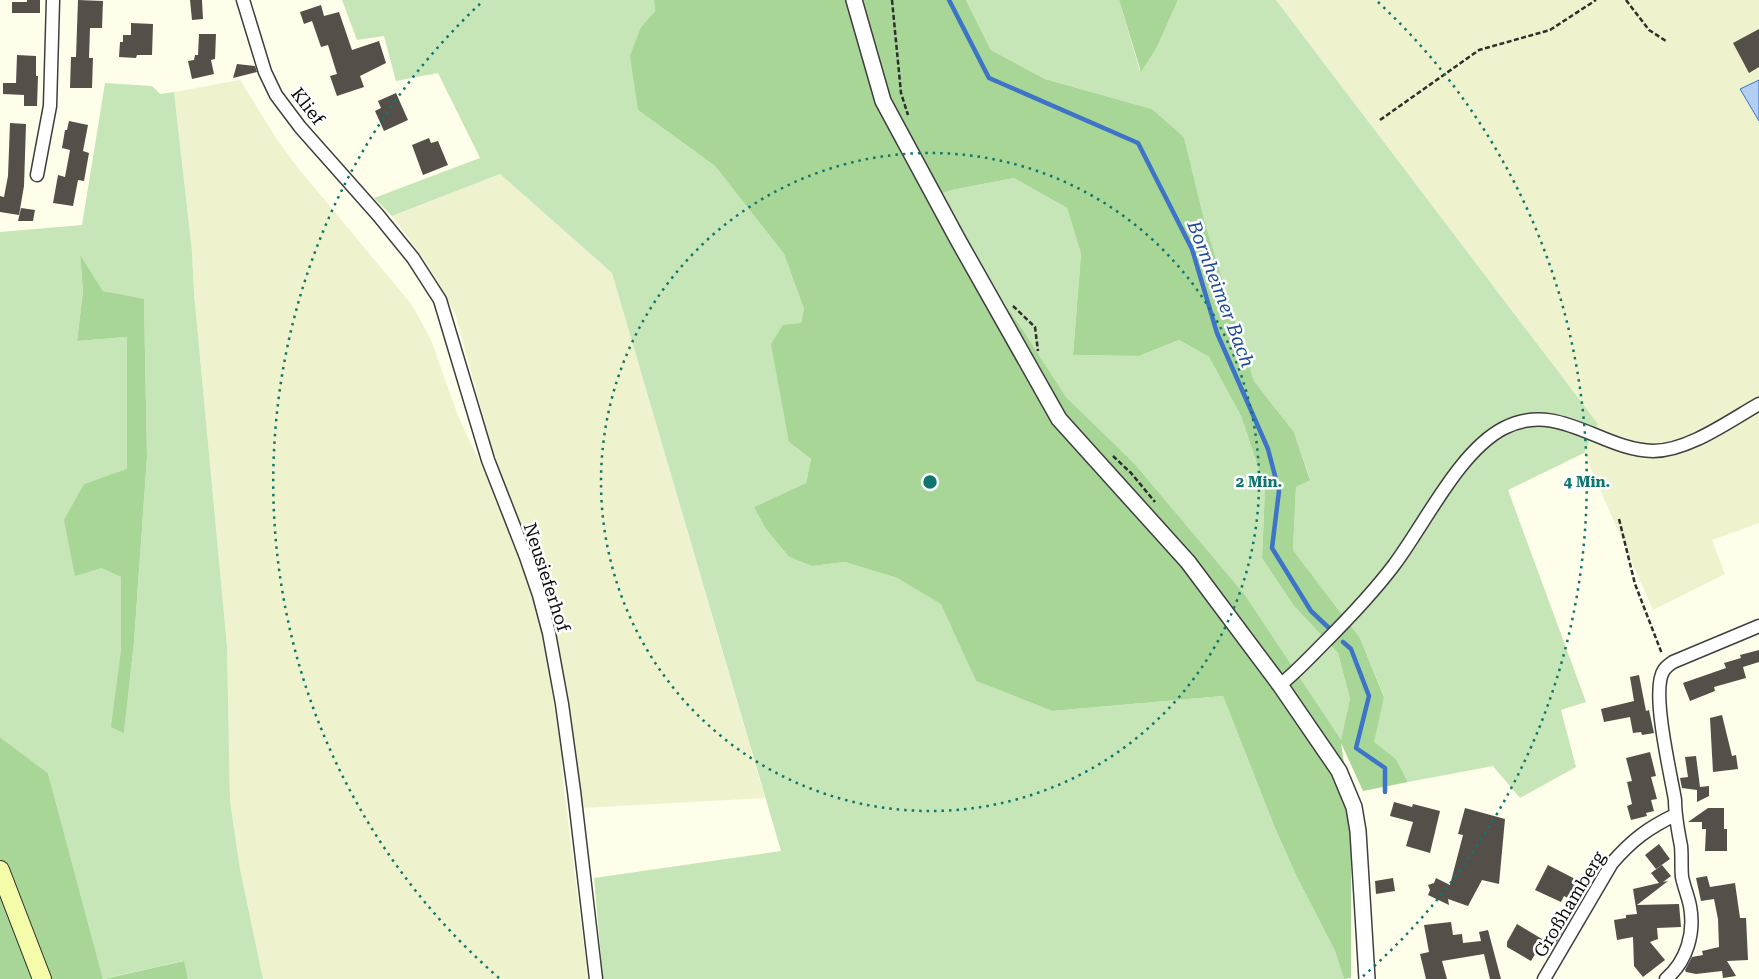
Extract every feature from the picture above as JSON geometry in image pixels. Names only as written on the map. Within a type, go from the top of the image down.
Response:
[{"type":"main road","points":[[0,870],[42,979]]},
{"type":"street","points":[[37,175],[50,106],[53,0]]},
{"type":"street","name":"Klief","points":[[242,0],[265,72],[276,95],[300,127],[378,215]]},
{"type":"street","points":[[854,0],[882,100],[1058,419],[1188,562],[1280,685],[1339,772],[1354,807],[1358,831],[1368,979]]},
{"type":"street","name":"Neusieferhof","points":[[378,215],[413,258],[440,300],[488,460],[539,594],[549,633],[562,704],[596,979]]},
{"type":"street","points":[[1280,685],[1292,676],[1354,614],[1394,565],[1460,468],[1484,441],[1505,428],[1525,420],[1549,420],[1572,425],[1633,449],[1654,451],[1672,448],[1696,440],[1759,404]]},
{"type":"street","points":[[1666,979],[1678,965],[1690,942],[1692,928],[1690,907],[1683,878],[1681,848],[1675,815],[1675,800],[1659,706],[1659,685],[1663,670],[1673,662],[1759,626]]},
{"type":"street","name":"Großhamberg","points":[[1544,979],[1612,863],[1651,827],[1675,815]]},
{"type":"path","points":[[892,0],[901,94],[910,120]]},
{"type":"path","points":[[1380,120],[1479,50],[1550,30],[1596,0]]},
{"type":"path","points":[[1626,0],[1649,30],[1666,41]]},
{"type":"path","points":[[1010,304],[1035,328],[1039,357]]},
{"type":"path","points":[[1112,454],[1155,502]]},
{"type":"path","points":[[1619,519],[1635,584],[1661,652],[1663,670]]},
{"type":"green space","points":[[342,0],[654,0],[655,11],[641,27],[638,110],[715,166],[784,254],[804,309],[789,442],[811,459],[806,483],[754,507],[765,528],[789,557],[812,566],[845,562],[897,578],[942,604],[976,681],[1052,711],[1223,696],[1275,828],[1296,875],[1335,951],[1344,979],[603,979],[594,878],[781,851],[612,273],[500,174],[392,216],[374,198],[480,158],[438,73],[396,81],[384,36],[357,40]]},
{"type":"green space","points":[[654,0],[966,0],[991,50],[1045,79],[1152,109],[1184,137],[1205,223],[1254,381],[1294,432],[1310,480],[1296,487],[1293,550],[1360,638],[1384,697],[1374,742],[1396,759],[1408,782],[1363,791],[1341,743],[1351,811],[1351,978],[1344,979],[1335,951],[1296,875],[1275,828],[1223,696],[1052,711],[976,681],[941,604],[897,578],[845,562],[812,566],[789,557],[765,528],[754,507],[806,483],[811,459],[789,442],[771,344],[783,325],[801,323],[804,309],[784,254],[715,166],[638,110],[630,56],[641,27],[655,11]],"holes":[[[1014,178],[1067,208],[1081,254],[1073,355],[1139,356],[1179,340],[1209,357],[1241,416],[1265,488],[1262,558],[1294,606],[1338,653],[1350,699],[1341,740],[1245,595],[1134,463],[1066,397],[1023,330],[928,197],[952,190]]]},
{"type":"green space","points":[[966,0],[1119,0],[1140,71],[1157,47],[1178,0],[1276,0],[1598,424],[1584,453],[1508,490],[1586,702],[1561,710],[1576,767],[1520,798],[1493,766],[1408,782],[1396,759],[1373,742],[1384,696],[1360,638],[1293,550],[1296,487],[1310,479],[1294,432],[1254,381],[1205,223],[1184,137],[1152,109],[1045,79],[991,50]]},
{"type":"green space","points":[[1119,0],[1178,0],[1157,47],[1141,72]]},
{"type":"green space","points":[[1276,0],[1759,0],[1759,523],[1712,540],[1725,574],[1653,610],[1584,453],[1598,424]]},
{"type":"green space","points":[[240,80],[276,138],[298,168],[412,305],[431,340],[458,416],[486,475],[520,557],[537,611],[561,748],[563,781],[588,979],[263,979],[240,869],[230,801],[227,646],[194,293],[192,251],[174,92]]},
{"type":"green space","points":[[105,83],[152,86],[160,94],[174,92],[192,251],[194,293],[227,646],[230,801],[240,869],[263,979],[188,979],[183,961],[103,979],[48,773],[0,737],[0,232],[82,225]],"holes":[[[80,256],[103,291],[144,300],[147,457],[134,642],[124,733],[121,577],[101,568],[84,484],[127,470],[127,337],[77,341],[83,291]]]},
{"type":"green space","points":[[500,174],[612,273],[765,798],[582,808],[566,686],[542,586],[502,485],[455,313],[428,265],[392,216]]},
{"type":"green space","points":[[1014,178],[1067,208],[1081,254],[1073,355],[1139,356],[1179,340],[1209,357],[1241,416],[1265,488],[1262,558],[1294,606],[1338,653],[1350,699],[1341,741],[1245,595],[1134,463],[1066,397],[1023,330],[928,196]]},
{"type":"green space","points":[[80,255],[103,291],[144,299],[147,457],[134,642],[124,733],[111,727],[121,651],[121,577],[101,568],[75,576],[64,520],[84,484],[127,469],[127,337],[77,341],[83,291]]},
{"type":"green space","points":[[0,737],[48,773],[103,979],[0,979]]},
{"type":"green space","points":[[184,961],[188,979],[104,979]]},
{"type":"water","points":[[1759,80],[1759,121],[1740,89]]},
{"type":"building","points":[[27,0],[40,0],[40,13],[12,13],[12,2],[27,2]]},
{"type":"building","points":[[78,0],[103,1],[102,28],[90,28],[89,58],[93,58],[92,88],[70,88],[71,57],[76,57]]},
{"type":"building","points":[[190,0],[202,0],[203,19],[192,20]]},
{"type":"building","points":[[321,5],[324,16],[339,12],[352,50],[379,41],[386,63],[360,76],[364,87],[337,96],[330,76],[337,74],[328,45],[321,47],[312,21],[304,24],[300,12]]},
{"type":"building","points":[[131,23],[153,24],[152,55],[137,55],[136,58],[119,57],[120,42],[123,42],[123,35],[131,35]]},
{"type":"building","points":[[1759,29],[1759,67],[1749,73],[1733,43]]},
{"type":"building","points":[[199,34],[216,34],[215,59],[211,60],[214,74],[192,79],[188,61],[194,60],[195,55],[198,55]]},
{"type":"building","points":[[17,55],[36,56],[36,76],[38,76],[37,106],[24,106],[24,95],[3,94],[3,83],[16,83]]},
{"type":"building","points":[[237,64],[255,66],[257,72],[233,78]]},
{"type":"building","points":[[396,93],[408,120],[384,131],[375,111],[381,108],[378,101]]},
{"type":"building","points":[[69,121],[88,125],[83,151],[89,153],[84,181],[78,180],[73,206],[53,203],[58,175],[65,177],[70,150],[62,148],[65,130],[67,130]]},
{"type":"building","points":[[10,123],[26,124],[24,186],[19,215],[0,212],[0,196],[4,197],[8,176]]},
{"type":"building","points":[[429,138],[431,143],[438,141],[448,165],[423,175],[412,145]]},
{"type":"building","points":[[21,208],[35,210],[33,221],[18,221]]},
{"type":"building","points":[[1759,650],[1759,662],[1743,667],[1746,678],[1714,687],[1715,691],[1690,701],[1683,683],[1726,668],[1724,663],[1741,658],[1740,655]]},
{"type":"building","points":[[1639,675],[1646,711],[1649,710],[1654,733],[1642,735],[1641,732],[1633,733],[1630,717],[1604,722],[1601,709],[1634,701],[1630,677]]},
{"type":"building","points":[[1722,715],[1732,756],[1736,755],[1738,769],[1713,772],[1710,718]]},
{"type":"building","points":[[1650,752],[1656,776],[1651,777],[1657,799],[1651,800],[1654,811],[1646,813],[1647,816],[1631,820],[1627,806],[1632,804],[1627,782],[1632,781],[1626,758]]},
{"type":"building","points":[[1696,756],[1700,787],[1709,786],[1709,796],[1697,802],[1697,790],[1682,788],[1680,778],[1688,777],[1685,757]]},
{"type":"building","points":[[1394,802],[1412,807],[1413,804],[1440,811],[1430,853],[1406,846],[1413,822],[1390,816]]},
{"type":"building","points":[[1465,808],[1505,819],[1499,884],[1482,880],[1468,906],[1448,899],[1449,905],[1428,895],[1430,890],[1428,885],[1434,883],[1436,878],[1450,885],[1463,835],[1458,834]]},
{"type":"building","points":[[1708,808],[1724,808],[1724,829],[1727,829],[1727,851],[1705,851],[1706,829],[1702,829],[1702,822],[1688,822]]},
{"type":"building","points":[[1659,844],[1670,859],[1656,869],[1645,855]]},
{"type":"building","points":[[1548,865],[1579,881],[1573,901],[1564,896],[1561,902],[1535,890]]},
{"type":"building","points":[[1662,865],[1671,876],[1663,882],[1668,881],[1637,905],[1679,904],[1681,927],[1657,928],[1658,939],[1650,942],[1665,960],[1643,977],[1634,966],[1633,937],[1617,940],[1614,920],[1626,918],[1626,915],[1637,914],[1633,889],[1659,883],[1651,873]]},
{"type":"building","points":[[1707,876],[1710,887],[1735,883],[1740,918],[1746,918],[1748,960],[1727,961],[1736,976],[1723,978],[1722,971],[1696,974],[1686,972],[1685,970],[1692,957],[1703,955],[1702,951],[1719,947],[1718,919],[1714,899],[1701,901],[1696,878]]},
{"type":"building","points":[[1393,878],[1395,891],[1376,894],[1375,881]]},
{"type":"building","points":[[1560,917],[1567,923],[1554,947],[1543,941],[1531,961],[1507,947],[1507,942],[1517,924],[1542,939]]},
{"type":"building","points":[[1451,922],[1453,935],[1462,934],[1463,943],[1481,941],[1479,932],[1488,930],[1501,979],[1490,979],[1484,954],[1442,961],[1447,979],[1426,979],[1420,954],[1429,952],[1424,925]]},
{"type":"waterway","name":"Bornheimer Bach","points":[[949,0],[989,78],[1138,143],[1192,249],[1217,333],[1268,449],[1279,491],[1272,548],[1311,611],[1329,628]]},
{"type":"waterway","name":"Bornheimer Bach","points":[[1343,642],[1351,649],[1369,696],[1356,748],[1385,768],[1385,792]]}]
